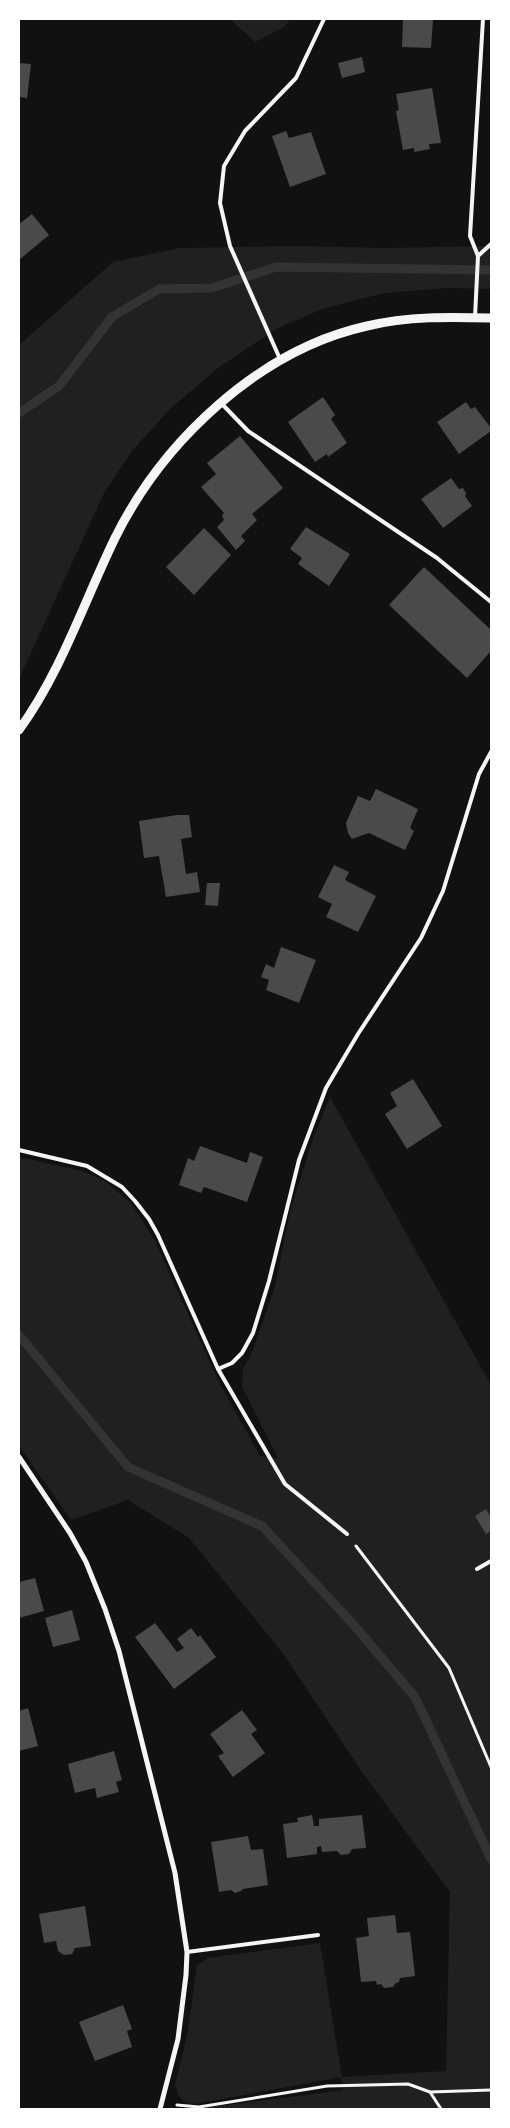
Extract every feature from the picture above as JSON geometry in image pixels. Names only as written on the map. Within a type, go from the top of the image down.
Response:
[{"type":"street","points":[[19,730],[37,705],[59,665],[129,511],[165,461],[220,403],[238,387],[281,360],[316,342],[366,326],[421,318],[491,318]]},
{"type":"street","points":[[19,1457],[70,1533],[86,1562],[105,1609],[119,1651],[175,1873],[187,1952],[186,1975],[178,2039],[166,2094],[160,2109]]},
{"type":"lane","points":[[281,360],[230,246],[220,203],[224,166],[245,131],[296,78],[324,19]]},
{"type":"lane","points":[[475,318],[478,256],[470,236],[482,19]]},
{"type":"lane","points":[[478,256],[491,244]]},
{"type":"lane","points":[[220,403],[248,432],[436,558],[491,602]]},
{"type":"lane","points":[[218,1369],[232,1363],[242,1353],[253,1333],[269,1281],[299,1160],[326,1088],[358,1034],[425,930],[443,891],[479,774],[491,752]]},
{"type":"lane","points":[[19,1150],[87,1166],[122,1187],[135,1201],[149,1219],[158,1235],[218,1369],[285,1484],[347,1534]]},
{"type":"lane","points":[[477,1569],[491,1561]]},
{"type":"lane","points":[[187,1952],[318,1934]]},
{"type":"path","points":[[347,1534],[449,1668],[491,1767]]},
{"type":"path","points":[[166,2094],[178,2107],[199,2107],[327,2086],[408,2084],[430,2092],[491,2090]]},
{"type":"path","points":[[430,2092],[440,2109]]},
{"type":"shaded area","points":[[230,19],[291,19],[284,27],[255,42]]},
{"type":"shaded area","points":[[295,246],[386,248],[491,246],[491,289],[448,288],[384,293],[322,309],[276,329],[218,368],[171,408],[132,451],[104,493],[19,679],[19,345],[113,262],[180,248]]},
{"type":"shaded area","points":[[330,1097],[491,1385],[491,2109],[197,2109],[343,2090],[341,2077],[195,2104],[184,2102],[179,2096],[175,2085],[188,2031],[197,1965],[208,1958],[320,1943],[342,2077],[446,2071],[450,1892],[362,1772],[282,1652],[189,1538],[128,1500],[71,1520],[19,1446],[19,1157],[82,1171],[102,1179],[131,1203],[154,1239],[218,1380],[260,1456],[278,1458],[242,1387],[243,1369],[251,1355],[275,1287],[290,1211],[313,1139]]},
{"type":"building","points":[[403,19],[433,19],[431,48],[402,47]]},
{"type":"building","points":[[362,57],[365,72],[342,78],[338,63]]},
{"type":"building","points":[[19,63],[31,64],[27,98],[19,97]]},
{"type":"building","points":[[432,88],[441,143],[429,144],[430,149],[414,152],[414,148],[403,150],[396,111],[399,110],[396,94]]},
{"type":"building","points":[[286,131],[289,138],[311,132],[326,174],[290,187],[272,136]]},
{"type":"building","points":[[32,214],[49,235],[19,260],[19,224]]},
{"type":"building","points":[[323,397],[335,415],[331,419],[347,443],[328,457],[327,454],[315,462],[288,422]]},
{"type":"building","points":[[466,402],[471,409],[475,407],[491,428],[491,431],[459,454],[437,422]]},
{"type":"building","points":[[240,436],[283,488],[252,514],[257,520],[241,536],[245,541],[236,550],[217,527],[224,520],[222,516],[224,513],[201,487],[216,474],[207,463]]},
{"type":"building","points":[[451,478],[459,489],[463,488],[466,493],[465,496],[472,506],[443,528],[421,499]]},
{"type":"building","points":[[306,527],[350,554],[329,586],[298,564],[302,558],[290,549]]},
{"type":"building","points":[[204,528],[231,555],[194,595],[166,567]]},
{"type":"building","points":[[424,567],[491,630],[491,651],[467,678],[389,605]]},
{"type":"building","points":[[376,789],[418,809],[410,828],[414,831],[405,850],[369,833],[352,839],[348,833],[346,823],[358,796],[370,801]]},
{"type":"building","points":[[189,815],[192,837],[181,839],[186,874],[197,872],[200,892],[166,897],[159,856],[144,858],[139,821]]},
{"type":"building","points":[[334,865],[349,872],[345,880],[376,896],[358,932],[326,917],[332,904],[318,897]]},
{"type":"building","points":[[207,883],[220,883],[218,906],[205,905]]},
{"type":"building","points":[[281,947],[316,960],[299,1003],[266,990],[269,980],[261,977],[266,964],[274,968]]},
{"type":"building","points":[[413,1079],[442,1126],[407,1149],[385,1114],[397,1106],[390,1093]]},
{"type":"building","points":[[200,1146],[247,1163],[250,1152],[263,1157],[247,1202],[204,1187],[201,1193],[179,1185],[188,1158],[194,1161]]},
{"type":"building","points":[[486,1509],[491,1518],[491,1531],[486,1534],[475,1516]]},
{"type":"building","points":[[35,1578],[44,1611],[19,1618],[19,1582]]},
{"type":"building","points":[[72,1610],[80,1640],[53,1647],[45,1618]]},
{"type":"building","points":[[155,1623],[177,1652],[184,1648],[177,1639],[191,1628],[198,1637],[200,1635],[216,1657],[174,1689],[135,1637]]},
{"type":"building","points":[[28,1708],[38,1746],[19,1751],[19,1711]]},
{"type":"building","points":[[242,1710],[257,1730],[251,1734],[265,1753],[233,1777],[218,1756],[224,1753],[210,1734]]},
{"type":"building","points":[[114,1751],[122,1780],[116,1782],[119,1792],[97,1798],[95,1788],[75,1793],[68,1764]]},
{"type":"building","points":[[312,1815],[314,1826],[319,1826],[319,1819],[362,1815],[366,1848],[352,1849],[349,1854],[341,1855],[337,1851],[322,1852],[321,1846],[317,1847],[317,1854],[287,1858],[283,1824],[298,1822],[297,1818]]},
{"type":"building","points":[[248,1836],[251,1850],[263,1849],[268,1885],[243,1889],[235,1893],[231,1890],[219,1892],[211,1842]]},
{"type":"building","points":[[85,1906],[91,1946],[75,1948],[72,1954],[64,1955],[58,1951],[56,1941],[44,1943],[39,1914]]},
{"type":"building","points":[[395,1915],[397,1933],[410,1932],[415,1976],[400,1978],[399,1982],[393,1987],[384,1988],[381,1984],[377,1985],[376,1981],[361,1982],[356,1938],[369,1936],[367,1918]]},
{"type":"building","points":[[123,2005],[132,2029],[127,2031],[132,2047],[95,2061],[79,2022]]},
{"type":"waterway","points":[[19,413],[59,386],[112,317],[159,289],[212,288],[276,267],[491,270]]},
{"type":"waterway","points":[[19,1335],[128,1467],[262,1526],[352,1623],[415,1697],[491,1859]]}]
